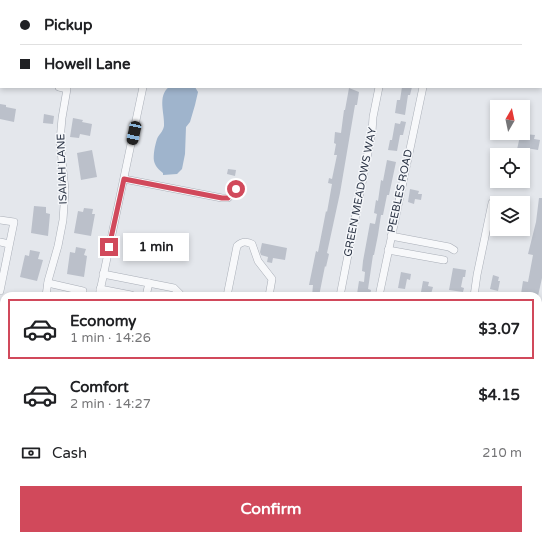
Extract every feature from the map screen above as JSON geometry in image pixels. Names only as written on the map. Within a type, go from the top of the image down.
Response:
[{"type":"street","name":"ISAIAH LANE","points":[[47,292],[63,220],[65,190],[60,141],[67,89],[63,88]]},
{"type":"street","points":[[99,292],[143,88]]},
{"type":"street","name":"GREEN MEADOWS WAY","points":[[341,292],[372,132],[378,88]]},
{"type":"street","name":"PEEBLES ROAD","points":[[380,292],[423,88]]},
{"type":"street","points":[[124,179],[222,198],[228,198],[236,189]]},
{"type":"street","points":[[475,292],[490,213]]},
{"type":"street","points":[[0,220],[14,222],[2,272],[0,291]]},
{"type":"street","points":[[391,236],[450,247],[454,250]]},
{"type":"street","points":[[0,242],[9,244]]},
{"type":"street","points":[[228,292],[238,246],[241,242],[252,244],[258,261],[270,276],[272,283],[270,292]]},
{"type":"street","points":[[388,250],[444,260]]},
{"type":"street","points":[[103,274],[174,288],[178,292]]},
{"type":"street","points":[[48,283],[83,290]]},
{"type":"street","points":[[147,292],[149,283]]},
{"type":"water","points":[[168,88],[196,88],[198,92],[190,122],[186,127],[185,154],[182,169],[177,174],[163,175],[163,173],[155,165],[154,156],[157,139],[164,126],[162,100],[165,91]]},
{"type":"building","points":[[349,88],[359,92],[357,105],[355,105],[340,193],[327,253],[329,254],[326,267],[325,266],[320,292],[312,292],[313,285],[309,285],[316,251],[318,252],[326,211],[327,212],[332,184],[328,183],[329,178],[332,179],[337,155],[334,155],[336,144],[334,143],[335,132],[341,133]]},
{"type":"building","points":[[402,88],[412,88],[410,95],[408,95],[405,115],[395,113],[397,100],[400,100]]},
{"type":"building","points":[[0,104],[16,109],[14,122],[0,119]]},
{"type":"building","points":[[44,114],[54,116],[53,124],[43,123]]},
{"type":"building","points":[[73,118],[92,124],[90,136],[80,134],[79,138],[70,137]]},
{"type":"building","points":[[401,121],[406,122],[403,135],[400,135],[397,151],[388,150],[390,140],[392,140],[395,123],[400,124]]},
{"type":"building","points":[[530,135],[535,135],[534,139],[540,140],[538,150],[530,148],[517,148],[519,140],[530,140]]},
{"type":"building","points":[[92,150],[97,177],[81,180],[77,153]]},
{"type":"building","points":[[387,160],[396,162],[389,195],[387,195],[383,215],[381,215],[373,255],[368,289],[371,290],[371,292],[357,292],[359,281],[364,282],[365,272],[362,271],[363,261],[370,223],[375,224],[377,214],[374,213],[376,200],[378,201],[381,180],[383,181]]},
{"type":"building","points":[[228,169],[236,170],[235,176],[227,174]]},
{"type":"building","points":[[410,189],[419,191],[418,194],[422,194],[421,200],[415,199],[414,204],[408,202]]},
{"type":"building","points":[[539,198],[542,198],[542,278],[539,292],[521,292],[523,281],[528,282],[533,255],[528,254],[536,222]]},
{"type":"building","points":[[34,206],[46,207],[46,213],[50,214],[48,236],[31,233]]},
{"type":"building","points":[[84,208],[93,209],[92,214],[95,214],[91,236],[74,233],[78,211],[83,212]]},
{"type":"building","points":[[262,243],[287,248],[285,260],[273,258],[272,263],[267,262],[268,257],[261,255],[260,252]]},
{"type":"building","points":[[76,247],[86,249],[84,255],[87,256],[84,277],[67,274],[70,252],[75,253]]},
{"type":"building","points":[[30,250],[40,252],[38,259],[43,260],[37,281],[20,277],[25,255],[29,256]]},
{"type":"building","points":[[453,268],[466,270],[461,287],[464,288],[463,292],[449,290]]},
{"type":"building","points":[[401,272],[411,274],[410,280],[407,279],[405,289],[398,288]]},
{"type":"building","points":[[493,275],[499,277],[498,281],[500,281],[498,291],[490,289]]},
{"type":"building","points":[[423,281],[429,282],[428,286],[433,287],[432,292],[421,292]]},
{"type":"route","points":[[109,247],[124,179],[222,198],[228,198],[236,189]]}]
